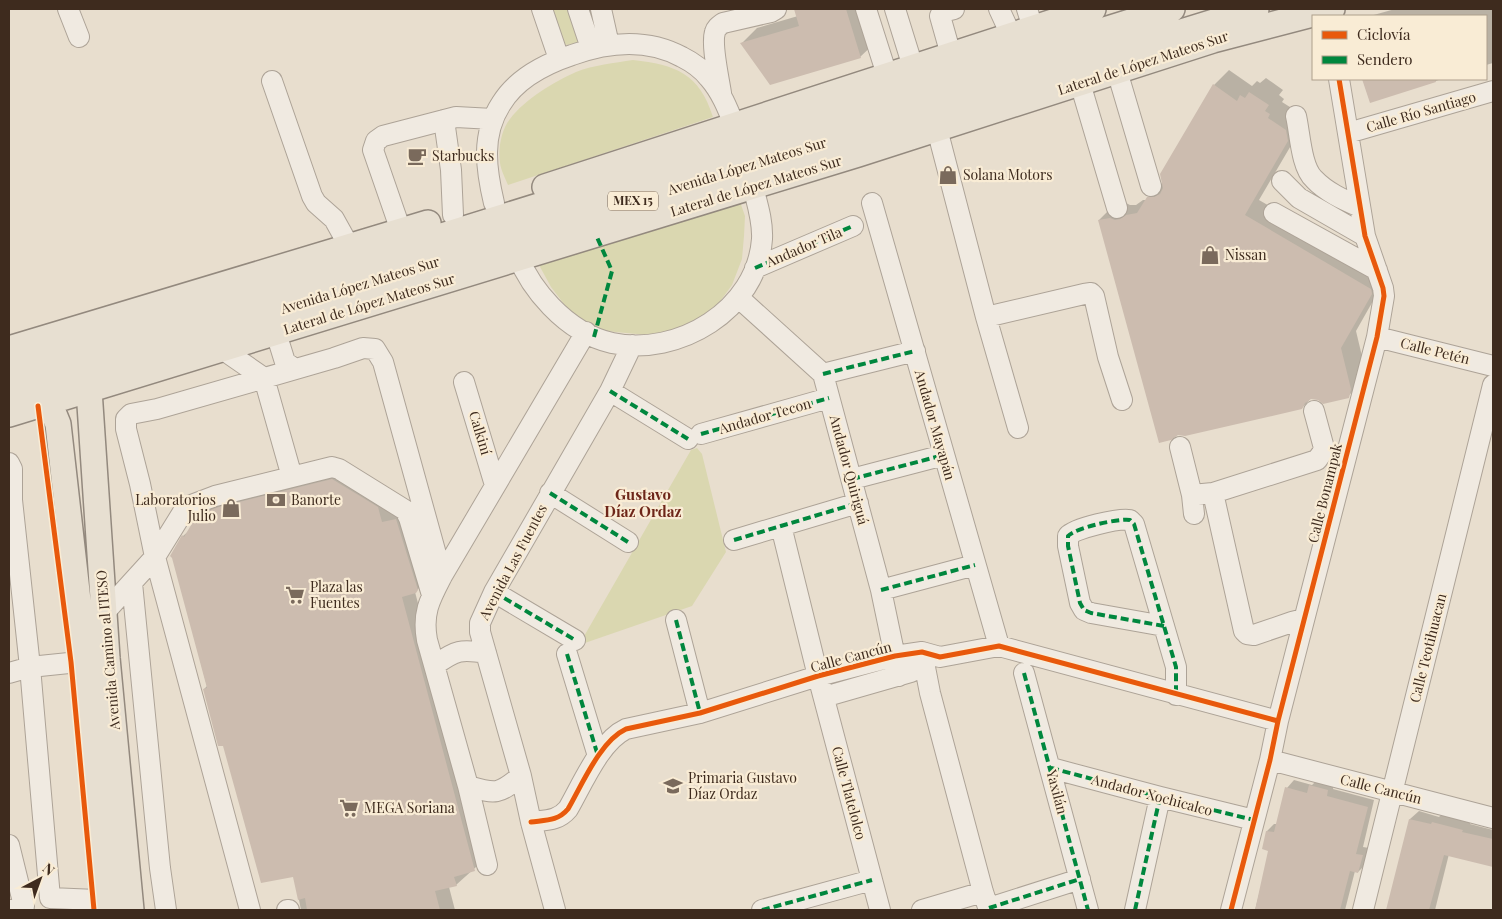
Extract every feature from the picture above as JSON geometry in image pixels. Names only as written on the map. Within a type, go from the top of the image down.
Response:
[{"type":"main road","points":[[9,351],[453,215],[738,134],[887,75],[951,55],[1024,24],[1093,9]]},
{"type":"main road","name":"Avenida López Mateos Sur","points":[[9,368],[323,273],[738,134],[1172,9]]},
{"type":"main road","name":"Avenida López Mateos Sur","points":[[9,394],[515,249],[1119,64],[1256,9]]},
{"type":"main road","name":"Lateral de López Mateos Sur","points":[[1317,15],[1330,12]]},
{"type":"main road","name":"Lateral de López Mateos Sur","points":[[9,414],[276,333],[515,249],[753,187],[937,129],[1080,83],[1119,64],[1312,16]]},
{"type":"main road","points":[[9,351],[93,343]]},
{"type":"main road","name":"Avenida Camino al ITESO","points":[[89,390],[104,613],[100,662],[105,906]]},
{"type":"main road","name":"Avenida Camino al ITESO","points":[[49,402],[58,424],[100,662],[130,906]]},
{"type":"street","points":[[68,9],[79,37]]},
{"type":"street","points":[[542,9],[559,59]]},
{"type":"street","points":[[578,9],[600,46]]},
{"type":"street","points":[[600,9],[600,46]]},
{"type":"street","points":[[722,97],[714,50],[714,37],[717,29],[723,23],[771,12],[776,9]]},
{"type":"street","points":[[866,9],[887,75]]},
{"type":"street","points":[[894,9],[913,67]]},
{"type":"street","points":[[951,55],[940,16],[942,12],[954,9]]},
{"type":"street","points":[[999,9],[1024,24]]},
{"type":"street","points":[[494,203],[486,158],[488,136],[493,119],[501,103],[516,85],[535,71],[559,59],[600,46],[648,45],[670,51],[692,62],[709,77],[722,97],[738,134]]},
{"type":"street","points":[[1119,64],[1151,186]]},
{"type":"street","name":"Calle Bonampak","points":[[1231,910],[1377,337],[1384,296],[1384,288],[1365,236],[1340,80]]},
{"type":"street","points":[[272,81],[312,196],[316,203],[334,219],[349,246]]},
{"type":"street","points":[[1080,83],[1117,208]]},
{"type":"street","name":"Calle Río Santiago","points":[[1348,133],[1493,91]]},
{"type":"street","points":[[1296,116],[1305,163],[1312,178],[1327,190],[1360,207]]},
{"type":"street","points":[[401,231],[374,150],[374,145],[379,138],[456,117],[493,119]]},
{"type":"street","points":[[444,120],[451,170],[453,215]]},
{"type":"street","points":[[937,129],[986,318],[1018,428]]},
{"type":"street","points":[[1282,181],[1299,198],[1365,236]]},
{"type":"street","points":[[515,249],[532,284],[544,298],[558,313],[594,337],[612,343],[632,345],[658,343],[680,338],[705,327],[723,314],[739,298],[755,268],[762,238],[761,221],[753,187]]},
{"type":"street","name":"Andador Mayapán","points":[[872,203],[999,646]]},
{"type":"street","points":[[1274,212],[1377,270]]},
{"type":"street","name":"Andador Tila","points":[[755,268],[853,226]]},
{"type":"street","points":[[986,318],[1091,293],[1094,296],[1108,357],[1122,400]]},
{"type":"street","points":[[739,298],[822,374],[914,351]]},
{"type":"street","points":[[487,865],[468,786],[424,625],[432,595],[442,576],[586,332]]},
{"type":"street","points":[[276,333],[285,362],[295,369]]},
{"type":"street","name":"Calle Petén","points":[[1377,337],[1493,366]]},
{"type":"street","name":"Avenida Las Fuentes","points":[[553,910],[521,776],[480,632],[480,623],[494,592],[610,391],[632,345]]},
{"type":"street","points":[[250,910],[155,556],[126,429],[126,419],[131,414],[157,409],[363,348],[375,349],[380,355],[386,371],[442,576]]},
{"type":"street","points":[[222,349],[264,378],[292,477]]},
{"type":"street","name":"Andador Quiriguá","points":[[822,374],[881,590],[897,666]]},
{"type":"street","name":"Calkiní","points":[[464,382],[496,485]]},
{"type":"street","name":"Calle Teotihuacan","points":[[1363,910],[1493,386]]},
{"type":"street","name":"Andador Tecon","points":[[610,391],[694,437],[829,398]]},
{"type":"street","points":[[1180,447],[1193,505],[1213,493],[1317,460],[1324,448],[1314,411]]},
{"type":"street","points":[[852,479],[944,455]]},
{"type":"street","points":[[9,462],[12,469],[12,500],[30,667],[50,898]]},
{"type":"street","points":[[104,613],[155,556],[186,507],[216,496],[332,467],[336,467],[405,510],[432,595]]},
{"type":"street","points":[[550,493],[628,542]]},
{"type":"street","points":[[1213,493],[1244,630],[1247,634],[1254,635],[1304,619]]},
{"type":"street","points":[[734,540],[858,503]]},
{"type":"street","points":[[1164,626],[1091,613],[1084,610],[1080,602],[1067,541],[1068,536],[1071,533],[1118,520],[1130,520],[1136,529],[1176,667],[1176,695]]},
{"type":"street","name":"Calle Tlatelolco","points":[[781,526],[818,676],[880,910]]},
{"type":"street","points":[[881,590],[975,565]]},
{"type":"street","points":[[132,583],[160,868],[166,910]]},
{"type":"street","points":[[494,592],[571,647],[598,756]]},
{"type":"street","points":[[676,620],[700,713]]},
{"type":"street","name":"Calle Cancún","points":[[531,822],[555,819],[563,815],[568,810],[598,756],[610,739],[626,729],[700,713],[818,676],[897,666],[999,646],[1278,721]]},
{"type":"street","points":[[435,665],[459,651],[486,654]]},
{"type":"street","points":[[929,659],[930,693],[987,904]]},
{"type":"street","points":[[9,673],[30,667],[100,662],[141,680]]},
{"type":"street","name":"Calle Cancún","points":[[824,697],[897,666]]},
{"type":"street","name":"Yaxilán","points":[[1024,673],[1088,910]]},
{"type":"street","name":"Calle Cancún","points":[[1270,760],[1493,818]]},
{"type":"street","name":"Andador Xochicalco","points":[[1051,768],[1254,820]]},
{"type":"street","points":[[468,786],[496,793],[509,786],[521,776]]},
{"type":"street","points":[[1134,910],[1160,797]]},
{"type":"street","points":[[9,845],[17,908],[50,898],[105,906],[130,906]]},
{"type":"street","points":[[922,910],[987,904],[1080,878]]},
{"type":"street","points":[[762,910],[872,880]]},
{"type":"shaded area","points":[[552,9],[570,9],[582,43],[565,45]]},
{"type":"shaded area","points":[[633,60],[662,65],[684,74],[701,90],[713,117],[508,185],[499,158],[500,146],[504,129],[516,112],[540,92],[576,72],[597,66]]},
{"type":"shaded area","points":[[739,199],[745,216],[744,236],[742,259],[732,285],[716,307],[696,323],[657,336],[606,331],[585,322],[567,308],[551,287],[539,265]]},
{"type":"shaded area","points":[[697,448],[702,454],[726,552],[692,606],[579,645],[691,450]]},
{"type":"building","points":[[794,9],[846,9],[861,58],[770,85],[740,43],[799,26]]},
{"type":"building","points":[[1362,80],[1435,80],[1436,82],[1370,103]]},
{"type":"building","name":"Nissan","points":[[1213,84],[1237,101],[1240,95],[1245,98],[1249,92],[1269,105],[1265,111],[1270,114],[1268,118],[1286,130],[1288,141],[1245,215],[1371,289],[1372,294],[1341,348],[1351,389],[1349,398],[1323,404],[1318,400],[1311,399],[1305,403],[1302,409],[1185,436],[1178,435],[1171,440],[1159,443],[1098,220],[1110,218],[1115,220],[1137,213],[1147,197],[1154,197],[1160,194],[1163,188],[1160,174]]},
{"type":"building","points":[[332,479],[378,507],[382,522],[396,519],[418,590],[416,593],[402,597],[475,871],[454,877],[457,886],[435,891],[440,910],[307,910],[305,898],[298,900],[293,877],[261,883],[223,746],[218,746],[203,689],[207,688],[170,556],[182,535],[184,537],[197,515],[219,507]]},
{"type":"building","points":[[1309,785],[1328,790],[1327,796],[1368,807],[1356,854],[1363,855],[1358,873],[1350,871],[1340,910],[1255,910],[1268,851],[1262,849],[1266,831],[1274,832],[1285,787],[1307,793]]},
{"type":"building","points":[[1409,819],[1431,824],[1432,822],[1463,830],[1462,832],[1493,839],[1493,867],[1444,855],[1429,910],[1386,910]]},
{"type":"marked path","points":[[755,268],[853,226]]},
{"type":"marked path","points":[[594,337],[612,271],[596,235]]},
{"type":"marked path","points":[[823,374],[915,351]]},
{"type":"marked path","points":[[610,391],[688,439]]},
{"type":"marked path","points":[[701,434],[829,398]]},
{"type":"marked path","points":[[852,479],[944,455]]},
{"type":"marked path","points":[[550,493],[628,542]]},
{"type":"marked path","points":[[734,540],[858,503]]},
{"type":"marked path","points":[[1164,626],[1091,613],[1084,610],[1080,603],[1068,546],[1068,536],[1079,530],[1107,522],[1130,520],[1134,524],[1176,667],[1176,695]]},
{"type":"marked path","points":[[881,590],[975,565]]},
{"type":"marked path","points":[[494,592],[575,640]]},
{"type":"marked path","points":[[676,620],[700,713]]},
{"type":"marked path","points":[[567,654],[598,756]]},
{"type":"marked path","points":[[1024,673],[1088,910]]},
{"type":"marked path","points":[[1051,768],[1254,820]]},
{"type":"marked path","points":[[1135,910],[1160,797]]},
{"type":"marked path","points":[[989,908],[1080,879]]},
{"type":"marked path","points":[[762,910],[872,880]]},
{"type":"cycle path","points":[[1231,910],[1377,337],[1384,296],[1365,236],[1339,80]]},
{"type":"cycle path","points":[[38,406],[71,662],[94,910]]},
{"type":"cycle path","points":[[531,822],[551,819],[564,813],[600,753],[608,743],[626,729],[700,713],[818,676],[895,656],[922,652],[940,657],[999,646],[1278,721]]},
{"type":"place","name":"Starbucks","points":[[417,156]]},
{"type":"place","name":"Solana Motors","points":[[948,175]]},
{"type":"place","name":"Nissan","points":[[1210,255]]},
{"type":"place","name":"Banorte","points":[[276,500]]},
{"type":"place","name":"Laboratorios Julio","points":[[231,508]]},
{"type":"place","name":"Plaza las Fuentes","points":[[295,595]]},
{"type":"place","name":"Primaria Gustavo Díaz Ordaz","points":[[673,786]]},
{"type":"place","name":"MEGA Soriana","points":[[349,808]]},
{"type":"district","name":"Gustavo Díaz Ordaz","points":[[643,504]]}]
